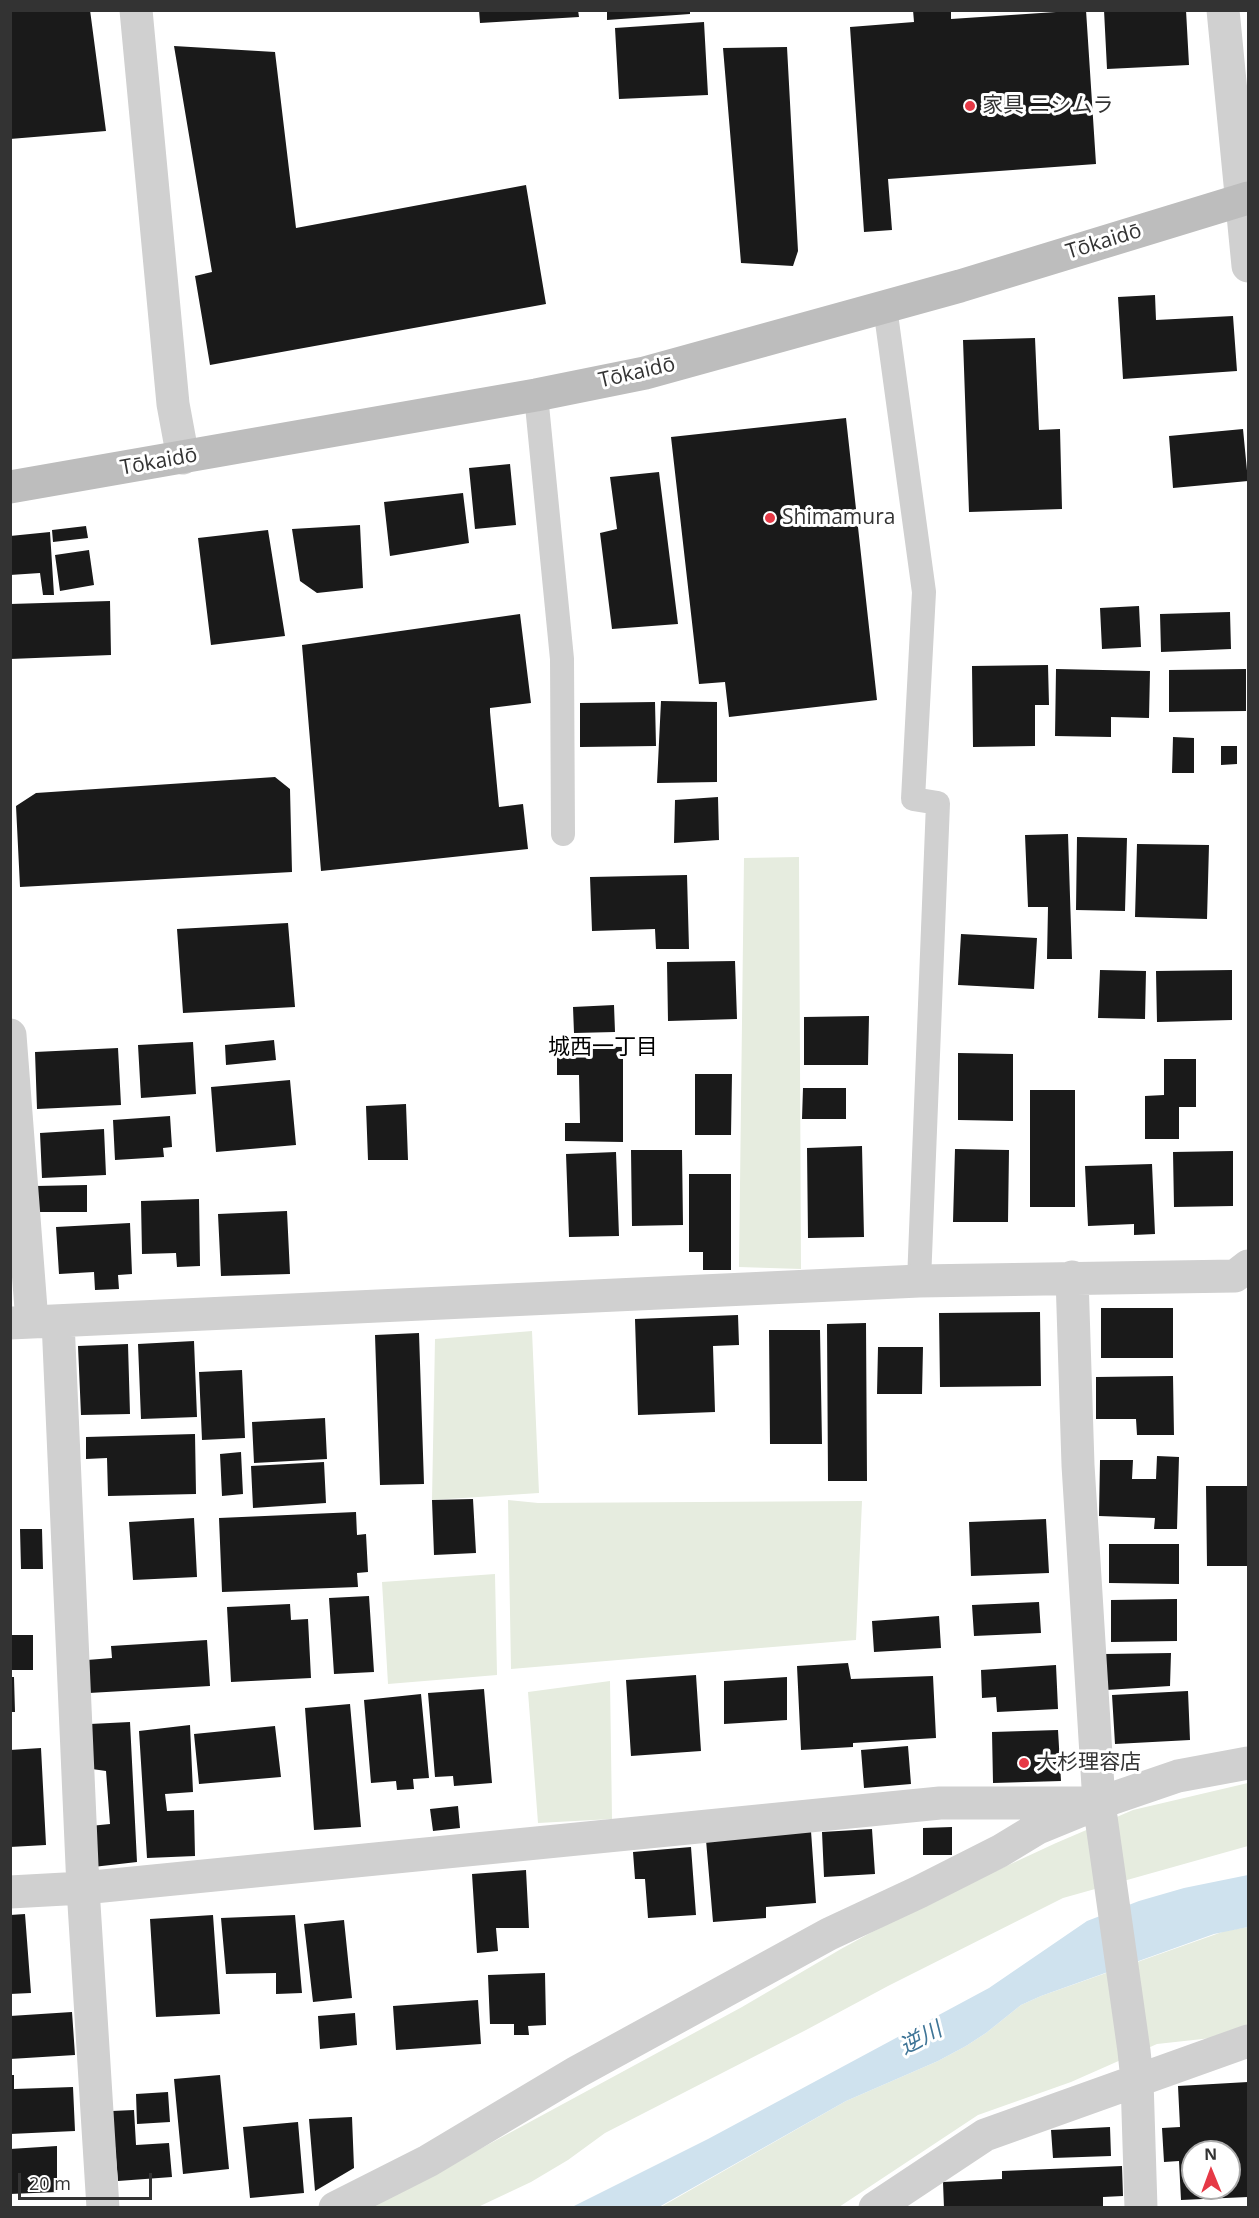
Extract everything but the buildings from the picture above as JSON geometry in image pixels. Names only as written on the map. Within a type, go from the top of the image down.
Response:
[{"type":"main road","name":"Tōkaidō","points":[[10,487],[536,395],[645,373],[885,307],[1245,199]]},
{"type":"street","points":[[136,10],[173,404],[183,458]]},
{"type":"street","points":[[1223,10],[1245,199],[1248,266]]},
{"type":"street","points":[[10,1035],[83,1888],[103,2208]]},
{"type":"street","points":[[33,1322],[919,1281],[1235,1276],[1248,1266]]},
{"type":"street","points":[[1072,1277],[1078,1465],[1100,1811],[1136,2066],[1141,2208]]},
{"type":"street","points":[[335,2208],[428,2161],[577,2072],[830,1934],[930,1887],[1000,1851],[1038,1828],[1100,1811],[1178,1776],[1248,1763]]},
{"type":"street","points":[[10,1892],[83,1888],[940,1803],[1100,1811]]},
{"type":"street","points":[[875,2208],[985,2134],[1136,2066],[1248,2041]]},
{"type":"lane","points":[[885,307],[924,592],[913,799],[938,803],[919,1281]]},
{"type":"lane","points":[[536,395],[562,660],[563,834]]},
{"type":"shaded area","points":[[799,857],[801,1269],[739,1267],[744,858]]},
{"type":"shaded area","points":[[532,1331],[539,1493],[432,1500],[435,1339]]},
{"type":"shaded area","points":[[508,1500],[538,1503],[862,1501],[856,1640],[511,1669]]},
{"type":"shaded area","points":[[495,1574],[497,1675],[388,1684],[382,1582]]},
{"type":"shaded area","points":[[610,1681],[612,1819],[538,1823],[528,1692]]},
{"type":"shaded area","points":[[1248,1783],[1248,1846],[1063,1898],[605,2133],[568,2160],[531,2182],[478,2207],[371,2208],[742,2007],[916,1908],[1133,1810]]},
{"type":"shaded area","points":[[1248,1927],[1248,2034],[1157,2044],[1071,2082],[978,2115],[839,2207],[659,2208],[846,2101],[938,2061],[966,2046],[1021,2005],[1225,1931]]},
{"type":"water","name":"逆川","points":[[1248,1875],[1248,1927],[1214,1934],[1021,2005],[966,2046],[938,2061],[846,2101],[659,2207],[570,2208],[708,2139],[989,1988],[1087,1921],[1139,1901],[1184,1888]]},
{"type":"place","name":"家具 ニシムラ","points":[[970,106]]},
{"type":"place","name":"Shimamura","points":[[770,518]]},
{"type":"place","name":"大杉理容店","points":[[1024,1763]]},
{"type":"district","name":"城西一丁目","points":[[603,1048]]}]
